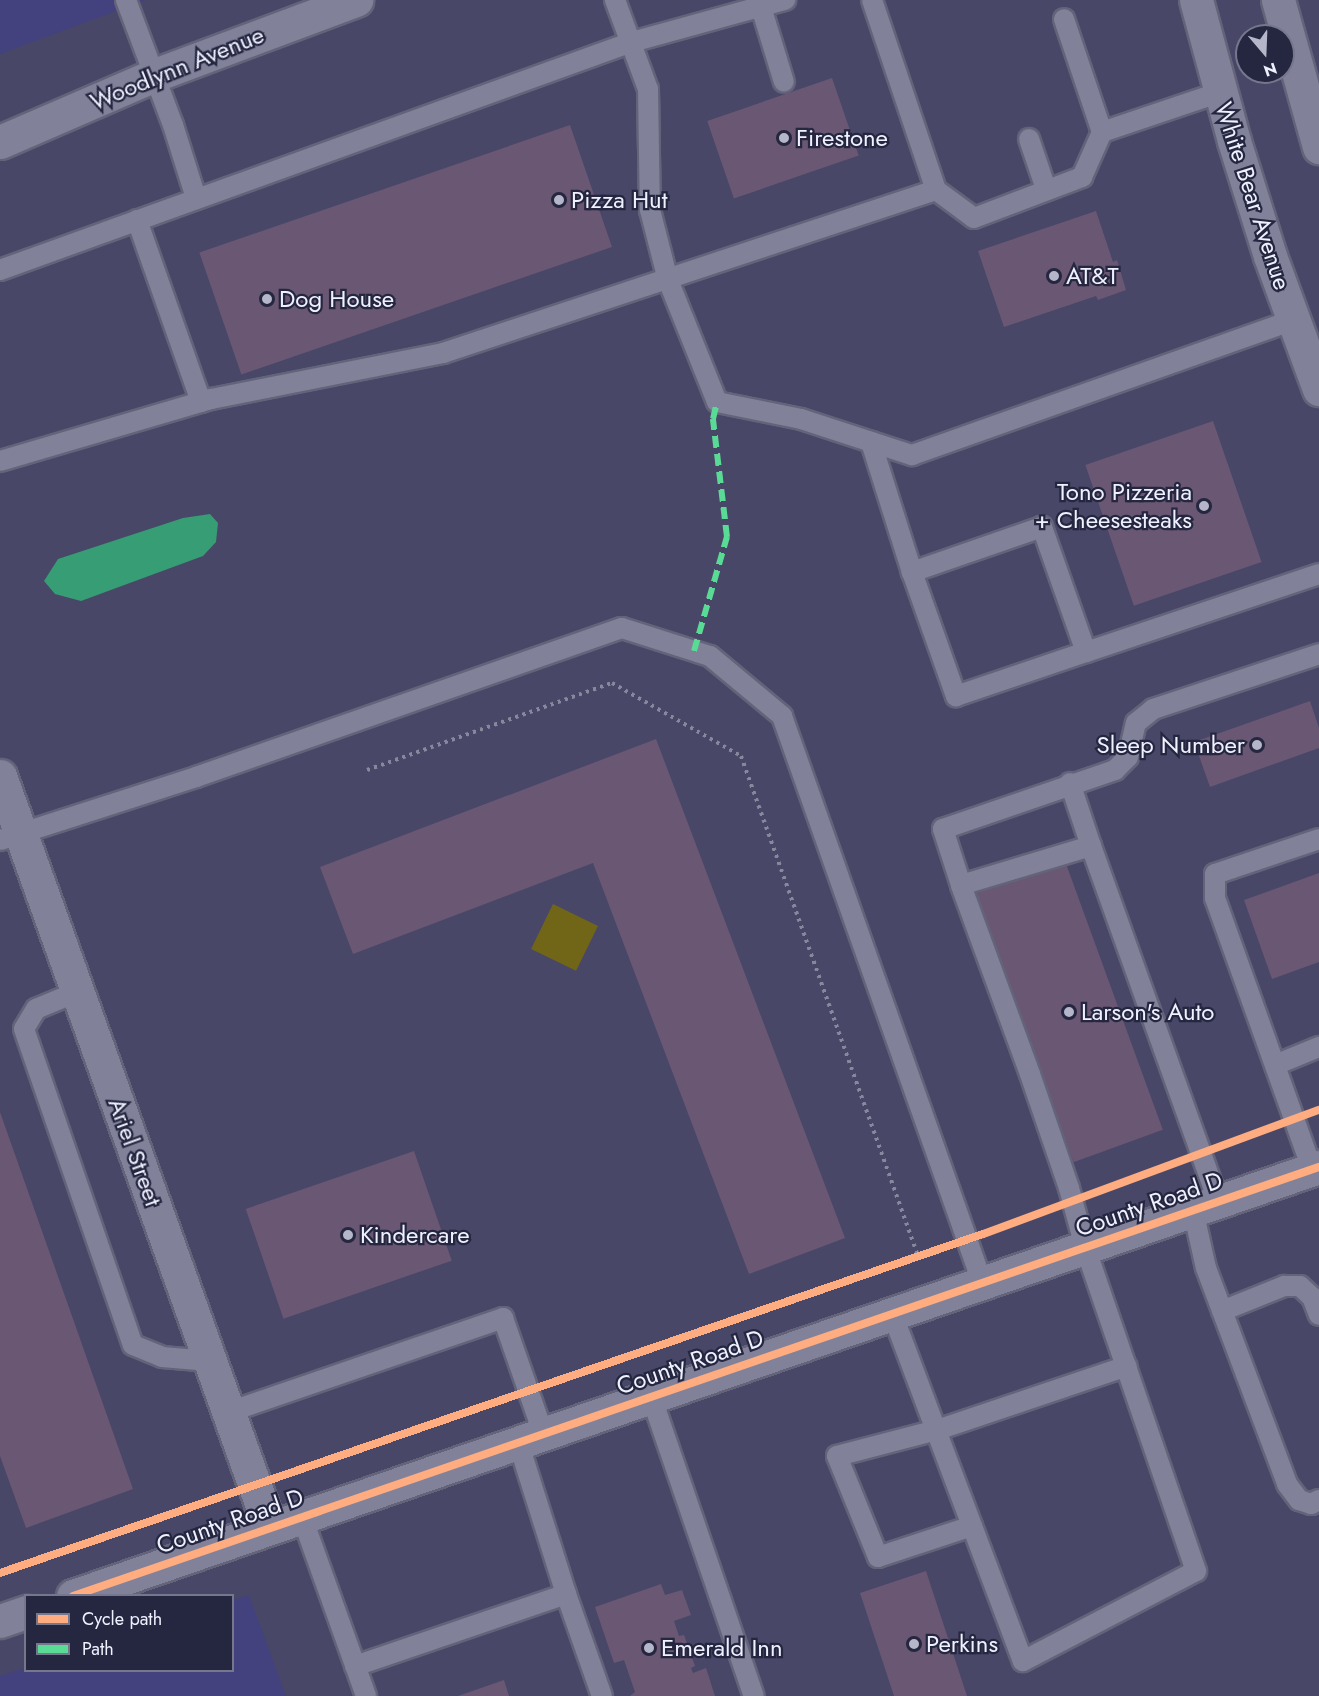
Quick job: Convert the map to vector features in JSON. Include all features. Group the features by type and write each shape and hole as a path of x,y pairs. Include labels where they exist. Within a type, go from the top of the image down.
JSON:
{"street":[{"name":"Woodlynn Avenue","path":"0,142 155,75 356,0"},
{"name":"White Bear Avenue","path":"1196,0 1270,256 1319,389"},
{"path":"1278,0 1302,94 1319,147"},
{"name":"Ariel Street","path":"0,776 10,836 77,992 270,1528"},
{"name":"County Road D","path":"80,1594 1316,1168"},
{"path":"0,1621 24,1613"}],"lane":[{"path":"126,0 155,75 196,198"},
{"path":"615,0 648,88 650,210 668,280 717,402 801,419 912,455 1294,320"},
{"path":"0,270 632,42 785,0"},
{"path":"872,0 936,190 974,218 1082,177 1102,132 1064,19"},
{"path":"761,7 784,81"},
{"path":"1102,132 1221,92"},
{"path":"1029,139 1046,189"},
{"path":"0,461 201,402 443,353 936,190"},
{"path":"137,220 201,402"},
{"path":"871,442 912,572 956,696 1319,574"},
{"path":"912,572 1042,527 1086,652"},
{"path":"10,836 196,777 622,628 710,656 782,716 982,1282"},
{"path":"892,1313 1023,1661 1196,1571 1085,1247 1069,1188 943,829 1070,783 1105,774 1122,765 1128,758 1136,723 1153,709 1319,654"},
{"path":"1070,783 1160,1038 1205,1206 1206,1268 1287,1484 1299,1500 1311,1504 1319,1500"},
{"path":"1316,1168 1275,1065 1215,898 1215,874 1319,839"},
{"path":"962,885 1091,846"},
{"path":"77,992 36,1009 24,1029 133,1345 162,1357 210,1360"},
{"path":"1275,1065 1319,1047"},
{"path":"1222,1311 1284,1286 1300,1286 1312,1297 1319,1315"},
{"path":"229,1412 503,1318 566,1594 602,1696"},
{"path":"972,1526 878,1557 837,1456 937,1430 1127,1366"},
{"path":"651,1396 754,1696"},
{"path":"303,1517 366,1696"},
{"path":"355,1666 566,1594"}],"path":[{"path":"368,770 612,683 741,756 918,1256"},
{"path":"907,1260 967,1240"}],"shaded area":[{"path":"0,0 146,0 0,54"},
{"path":"210,514 218,523 216,542 203,556 81,601 55,594 44,581 58,559 183,518"},
{"path":"553,904 598,926 576,971 531,949"},
{"path":"249,1595 286,1696 0,1696 0,1676 24,1668 24,1672 234,1672 234,1600"}],"building":[{"name":"Firestone","path":"832,78 859,156 734,199 707,121"},
{"path":"570,125 612,247 241,375 199,253"},
{"name":"AT&T","path":"1096,211 1113,262 1117,260 1126,290 1098,300 1096,296 1004,327 978,251"},
{"path":"1213,421 1262,562 1134,606 1085,465"},
{"name":"Sleep Number","path":"1310,701 1319,728 1319,748 1210,787 1194,742"},
{"path":"656,739 845,1238 749,1274 593,863 353,954 320,867"},
{"name":"Larson's Auto","path":"1065,861 1163,1130 1074,1162 976,893"},
{"path":"1319,873 1319,962 1272,979 1244,900"},
{"path":"0,1112 133,1489 26,1528 0,1456"},
{"name":"Kindercare","path":"414,1151 452,1261 283,1319 246,1209"},
{"name":"Perkins","path":"926,1571 967,1696 894,1696 860,1593"},
{"name":"Emerald Inn","path":"661,1584 665,1595 682,1590 691,1615 674,1621 679,1636 684,1635 695,1666 691,1668 693,1673 706,1668 715,1696 630,1696 635,1692 624,1660 614,1663 595,1607"},
{"path":"504,1680 509,1696 458,1696"}],"marked path":[{"path":"694,651 727,537 713,419 717,402"}],"cycle path":[{"path":"0,1573 983,1234 1319,1110"},
{"path":"79,1594 1319,1167"}],"place":[{"name":"Firestone","path":"784,138"},
{"name":"Pizza Hut","path":"559,200"},
{"name":"AT&T","path":"1054,276"},
{"name":"Dog House","path":"267,299"},
{"name":"Tono Pizzeria + Cheesesteaks","path":"1204,506"},
{"name":"Sleep Number","path":"1257,745"},
{"name":"Larson's Auto","path":"1069,1012"},
{"name":"Kindercare","path":"348,1235"},
{"name":"Perkins","path":"914,1644"},
{"name":"Emerald Inn","path":"649,1648"}]}
